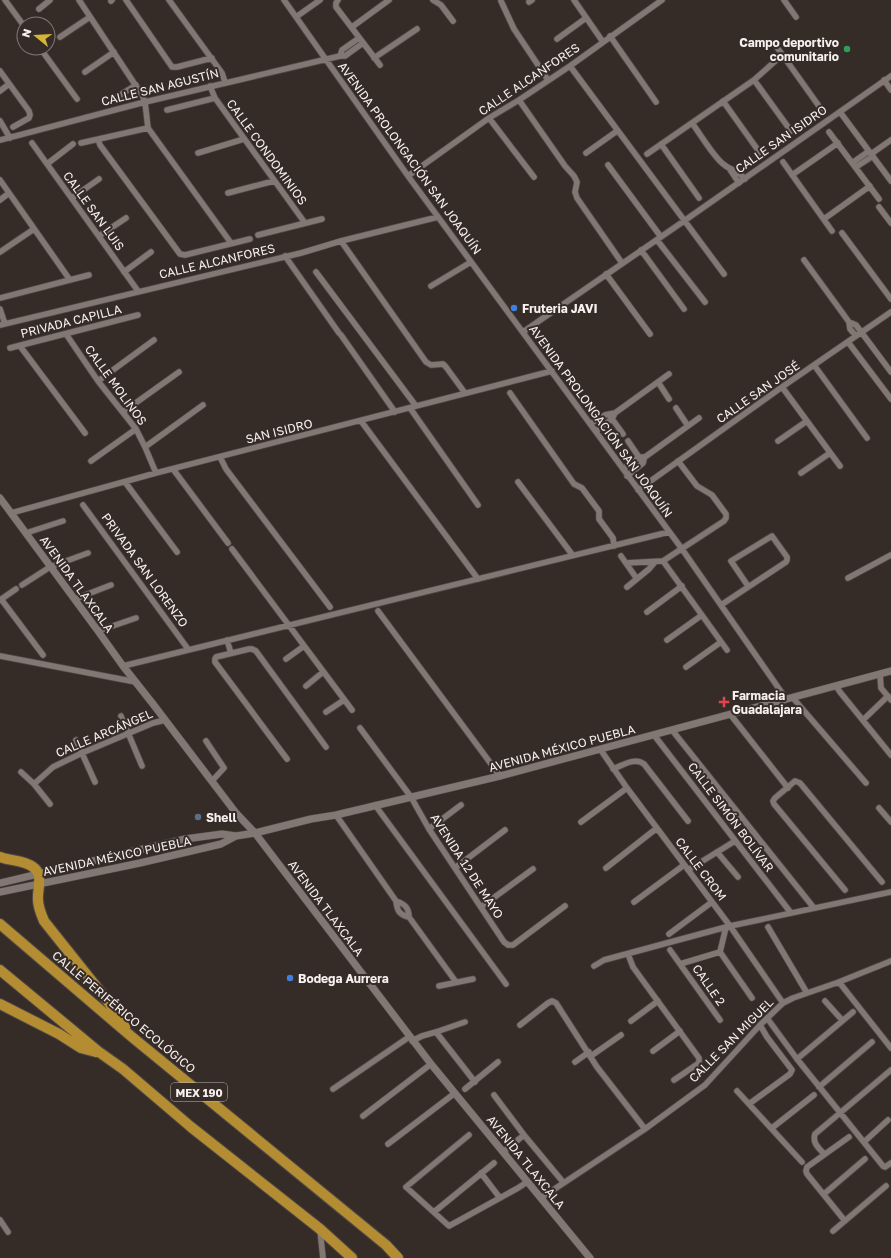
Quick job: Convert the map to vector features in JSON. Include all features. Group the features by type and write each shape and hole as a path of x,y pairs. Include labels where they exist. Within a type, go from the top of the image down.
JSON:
{"highway":[{"path":"0,857 27,864 35,868 39,879 38,899 40,911 44,921 107,1000 132,1037"},
{"name":"CALLE PERIFÉRICO ECOLÓGICO","path":"0,924 132,1037 386,1245 398,1258"},
{"name":"MEX 190","path":"0,970 99,1052 123,1069 191,1127 320,1229 352,1258"},
{"path":"0,1004 58,1034 81,1048 99,1052"}],"main road":[{"name":"AVENIDA TLAXCALA","path":"0,498 123,666 236,813 255,833 411,1039 590,1258"},
{"name":"AVENIDA MÉXICO PUEBLA","path":"0,892 39,879 185,839 222,834 236,836 255,833 500,776 891,671"},
{"name":"AVENIDA MÉXICO PUEBLA","path":"0,883 39,879 221,844 236,836"}],"street":[{"path":"5,0 17,16"},
{"path":"39,9 50,0"},
{"path":"79,0 136,85 145,102 148,128 231,243"},
{"path":"126,0 172,67 212,58"},
{"path":"169,0 212,58 222,73 225,82"},
{"name":"AVENIDA PROLONGACIÓN SAN JOAQUÍN","path":"284,0 408,176 682,549 782,693 785,700"},
{"path":"296,17 320,0"},
{"path":"338,0 336,7 380,65"},
{"path":"352,27 389,0"},
{"path":"433,0 441,5 453,22"},
{"path":"574,0 603,42"},
{"name":"CALLE ALCANFORES","path":"408,176 489,118 520,100 570,66 662,0"},
{"path":"784,0 796,17"},
{"path":"501,1 514,29 548,80"},
{"path":"60,37 90,17"},
{"path":"557,39 586,18"},
{"path":"374,58 417,29"},
{"path":"610,36 656,102"},
{"path":"340,56 342,50 359,38"},
{"name":"CALLE SAN AGUSTÍN","path":"0,140 225,82 345,56 363,43"},
{"path":"774,43 821,109"},
{"path":"85,72 114,52"},
{"path":"647,154 754,80 782,55"},
{"path":"46,56 77,99"},
{"path":"570,66 724,274"},
{"path":"0,71 29,111 30,115 29,118 13,127"},
{"name":"CALLE SAN ISIDRO","path":"523,332 891,76"},
{"path":"754,80 791,131"},
{"path":"884,80 891,90"},
{"path":"0,90 9,84"},
{"path":"109,102 136,85"},
{"name":"CALLE CONDOMINIOS","path":"210,86 214,96 305,223"},
{"path":"167,110 214,96"},
{"path":"520,100 565,166 574,176 577,182 575,192 577,198 622,263"},
{"path":"723,101 760,153"},
{"path":"840,112 891,181"},
{"path":"489,118 534,177"},
{"path":"0,121 10,138"},
{"path":"692,123 722,163 729,168 740,172 745,179"},
{"path":"81,143 148,128"},
{"path":"586,153 617,131"},
{"path":"829,132 879,199"},
{"path":"198,153 244,138"},
{"path":"98,139 100,145 180,254 250,239"},
{"path":"854,165 891,140"},
{"name":"CALLE SAN LUIS","path":"32,143 138,291"},
{"path":"792,175 838,143"},
{"path":"47,164 73,144"},
{"path":"661,144 699,198"},
{"path":"783,162 832,230"},
{"path":"608,166 705,302"},
{"path":"729,168 738,183"},
{"path":"72,198 99,179"},
{"path":"0,180 70,280"},
{"path":"228,193 274,181"},
{"path":"824,219 870,186"},
{"path":"0,200 10,193"},
{"path":"879,207 891,223"},
{"name":"CALLE ALCANFORES","path":"2,325 438,217"},
{"path":"99,236 126,218"},
{"path":"258,235 322,219"},
{"path":"0,252 34,229"},
{"path":"842,233 891,298"},
{"path":"341,241 426,362 431,365 443,364 466,393"},
{"path":"641,250 684,309"},
{"path":"124,272 152,252"},
{"path":"285,256 395,412"},
{"path":"804,260 849,322 850,329 856,336"},
{"path":"431,286 471,262"},
{"path":"316,272 413,407 478,505"},
{"path":"606,274 650,334"},
{"path":"0,298 89,276"},
{"path":"0,309 2,325"},
{"name":"CALLE SAN JOSÉ","path":"638,490 782,387 891,312"},
{"name":"PRIVADA CAPILLA","path":"10,348 138,316"},
{"path":"849,322 856,325 891,372"},
{"name":"CALLE MOLINOS","path":"66,334 98,381 136,429 156,473"},
{"path":"98,381 154,340"},
{"path":"848,342 891,399"},
{"path":"20,346 85,433"},
{"path":"814,365 867,438"},
{"name":"SAN ISIDRO","path":"11,513 156,473 552,371"},
{"path":"123,412 179,372"},
{"path":"596,432 612,419 615,413 669,374"},
{"path":"658,382 670,399"},
{"path":"782,387 840,466"},
{"path":"510,392 574,484 582,488 599,511 599,519 614,538 614,546"},
{"path":"145,446 203,405"},
{"path":"676,408 688,426"},
{"path":"590,424 608,414 615,413"},
{"path":"608,414 623,434"},
{"path":"623,469 642,459 699,418"},
{"path":"361,421 478,579"},
{"path":"778,441 807,421"},
{"path":"91,461 136,429"},
{"path":"628,441 642,459"},
{"path":"801,473 830,453"},
{"path":"220,457 226,469 330,606"},
{"path":"627,476 642,459"},
{"path":"626,563 663,561 724,521 726,518 726,514 712,495 697,486 678,461"},
{"path":"173,469 228,543"},
{"path":"125,482 177,552"},
{"path":"518,482 571,553 571,556"},
{"name":"PRIVADA SAN LORENZO","path":"83,505 188,649"},
{"path":"26,533 63,522"},
{"path":"123,666 669,532"},
{"path":"721,605 787,560 787,557 772,536 731,561 748,586"},
{"path":"232,549 352,710"},
{"path":"22,585 50,567 88,553"},
{"path":"848,578 891,555"},
{"path":"621,556 637,579"},
{"path":"663,561 727,650"},
{"path":"627,587 649,569 655,562"},
{"path":"74,599 111,585"},
{"path":"647,612 682,586"},
{"path":"16,589 1,599 43,654"},
{"path":"378,611 500,776"},
{"path":"667,640 702,614"},
{"path":"98,630 136,618"},
{"path":"227,640 231,653"},
{"path":"686,667 722,642"},
{"path":"286,660 304,646"},
{"path":"287,759 215,662 216,657 252,648 256,651 326,747"},
{"path":"0,656 136,682"},
{"path":"306,686 323,672"},
{"path":"863,720 889,698 882,688 880,674"},
{"path":"836,686 863,720 890,750"},
{"path":"793,698 866,783"},
{"path":"326,712 344,700"},
{"path":"730,714 788,788"},
{"path":"121,716 142,766"},
{"name":"CALLE ARCÁNGEL","path":"34,784 53,767 82,753 154,723 165,720"},
{"name":"AVENIDA 12 DE MAYO","path":"360,728 411,797 429,829 504,942 508,945 513,945 565,906"},
{"path":"672,730 814,908"},
{"name":"CALLE SIMÓN BOLÍVAR","path":"654,735 791,913"},
{"path":"76,740 96,782"},
{"path":"206,742 224,768 212,781"},
{"name":"CALLE CROM","path":"600,749 613,769 712,902 728,927 783,1003"},
{"path":"613,769 634,761 640,761 644,764 688,821"},
{"path":"21,772 34,784 50,804"},
{"path":"845,890 774,804 773,801 775,798 795,781 800,783 882,882"},
{"path":"581,822 627,788"},
{"path":"375,805 506,984"},
{"path":"429,829 462,805"},
{"path":"879,808 891,822"},
{"path":"336,815 396,901 397,909 400,914 409,917"},
{"path":"606,868 657,828"},
{"path":"455,868 505,830"},
{"path":"634,902 686,868 735,841"},
{"path":"717,852 738,878"},
{"path":"481,907 533,869"},
{"path":"594,966 604,960 728,927 891,892"},
{"path":"396,901 406,906 409,912 409,917 456,982"},
{"path":"669,934 712,902"},
{"path":"728,927 720,952 752,998"},
{"path":"768,927 807,993"},
{"name":"CALLE 2","path":"670,950 720,1020"},
{"name":"CALLE 2","path":"680,964 720,952"},
{"path":"628,954 633,967 699,1058 699,1063 674,1080"},
{"name":"CALLE SAN MIGUEL","path":"541,1198 645,1129 704,1085 760,1025 783,1003 891,961"},
{"path":"439,986 473,979"},
{"path":"839,982 891,1048"},
{"path":"520,1025 548,1003 552,1001 556,1002 597,1067 645,1129"},
{"path":"631,1021 658,1001"},
{"path":"825,1001 842,1020"},
{"path":"797,1059 853,1012"},
{"path":"767,1018 797,1059 883,1166 885,1168 891,1164"},
{"path":"333,1088 411,1039 465,1022"},
{"path":"749,1104 790,1074 792,1070 767,1037 760,1025"},
{"path":"653,1052 680,1031"},
{"path":"436,1032 475,1082"},
{"path":"575,1062 621,1035"},
{"path":"819,1087 872,1042"},
{"path":"465,1090 498,1062"},
{"path":"364,1116 431,1064"},
{"path":"824,1154 814,1142 815,1134 891,1070"},
{"path":"737,1091 802,1162"},
{"path":"388,1144 455,1093"},
{"path":"494,1094 524,1135 563,1182"},
{"path":"772,1128 814,1094"},
{"path":"864,1142 888,1120"},
{"path":"469,1135 406,1187 449,1226 528,1182"},
{"path":"503,1152 524,1135"},
{"path":"845,1221 807,1174 806,1170 807,1167 849,1137"},
{"path":"824,1194 865,1159"},
{"path":"434,1212 494,1163"},
{"path":"481,1173 500,1198"},
{"path":"832,1231 886,1186"},
{"path":"0,1220 8,1232"},
{"path":"320,1229 323,1258"}],"place":[{"name":"Campo deportivo comunitario","path":"847,49"},
{"name":"Fruteria JAVI","path":"514,308"},
{"name":"Farmacia Guadalajara","path":"724,702"},
{"name":"Shell","path":"198,817"},
{"name":"Bodega Aurrera","path":"290,978"}]}
